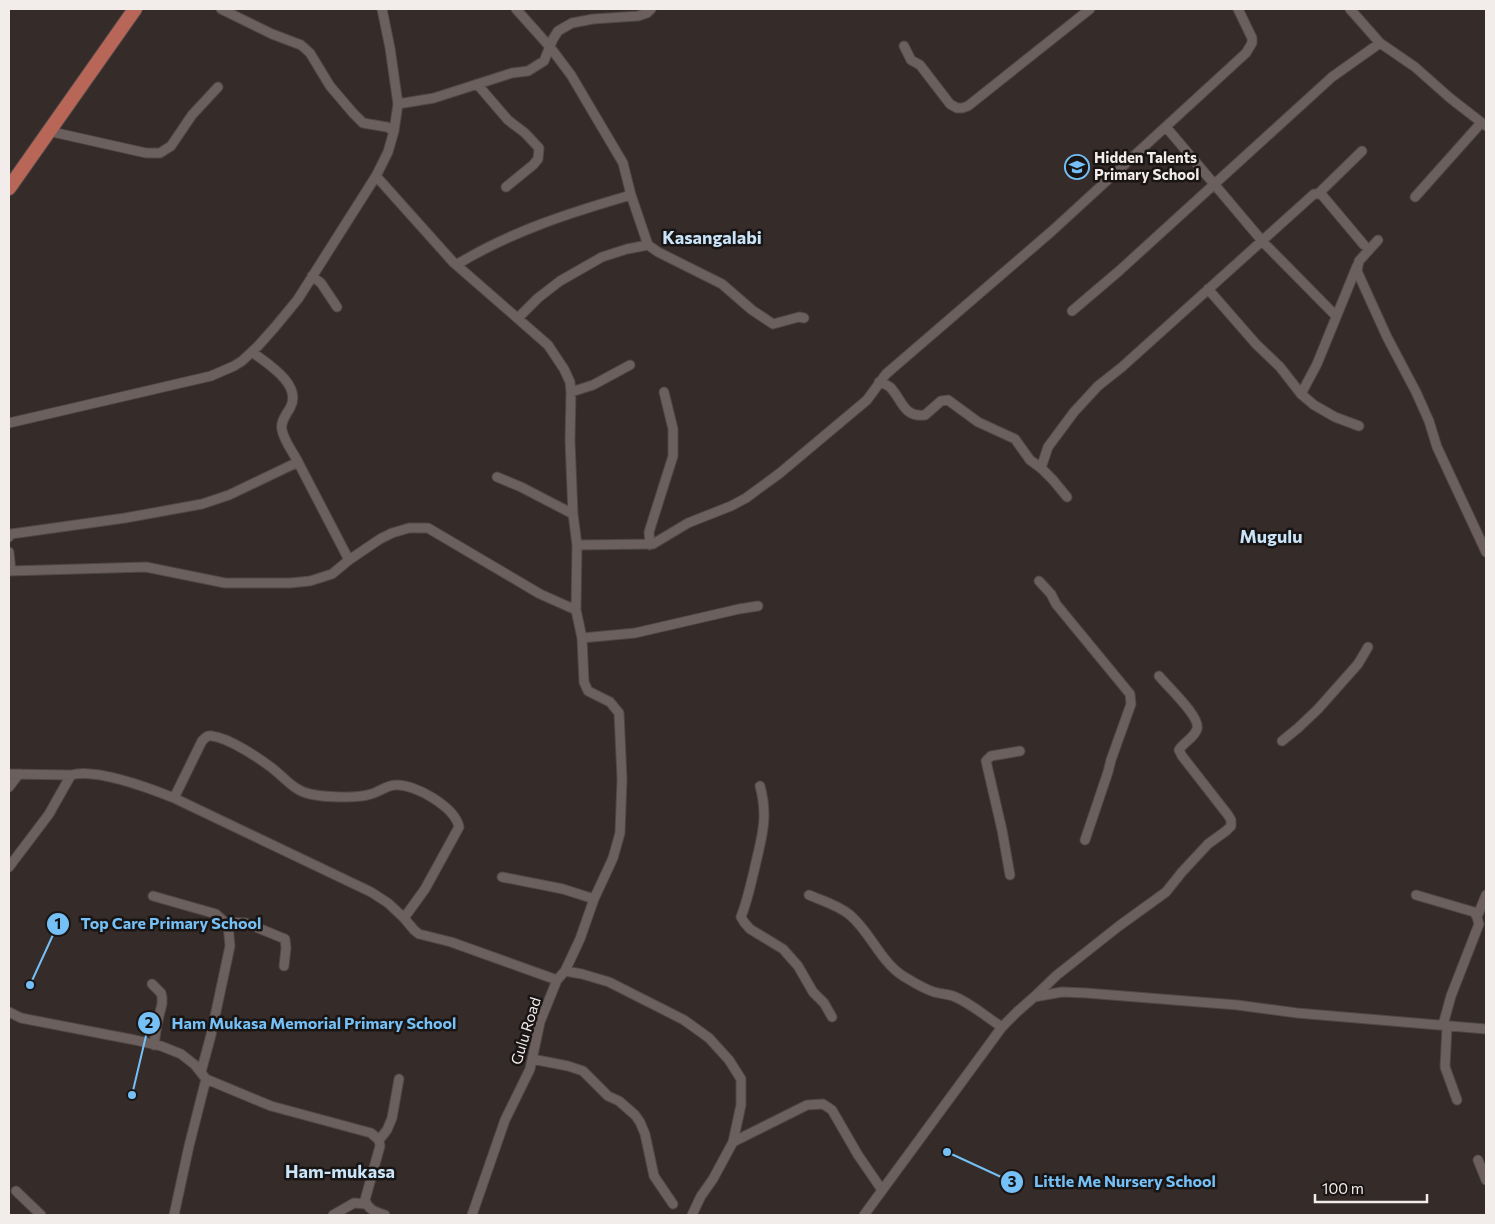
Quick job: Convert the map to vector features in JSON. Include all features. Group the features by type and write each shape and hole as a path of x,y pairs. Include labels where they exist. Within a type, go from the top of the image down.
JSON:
{"main road":[{"path":"9,188 135,9"}],"street":[{"path":"221,9 272,34 301,45 310,53 330,86 353,113 363,122 387,127 394,131"},
{"path":"9,423 211,376 234,366 252,352 275,327 298,299 376,176 388,152 394,131 398,104 382,9"},
{"path":"516,9 571,75 623,163 631,195 648,245 658,252 722,284 752,310 773,324 799,317 804,318"},
{"path":"398,104 434,98 512,73 528,71 544,60 558,31 572,23 593,19 638,16 652,9"},
{"path":"904,46 911,60 920,65 950,104 957,108 962,108 968,106 1090,9"},
{"path":"577,545 650,545 688,523 746,498 780,473 867,400 886,374 1052,231 1250,48 1252,38 1238,9"},
{"path":"1350,9 1380,43 1415,68 1484,125 1415,197"},
{"path":"1072,311 1119,271 1332,77 1380,43"},
{"path":"477,84 508,120 525,133 539,148 538,159 533,165 506,187"},
{"path":"48,131 146,153 160,153 171,146 192,115 218,87"},
{"path":"1166,127 1263,242 1336,316"},
{"path":"1041,468 1048,447 1074,412 1098,386 1263,242 1314,194 1318,194 1362,151"},
{"path":"376,176 456,265 548,345 564,368 570,382 571,392 570,441 573,514 577,545 576,610 582,638 635,633 696,618 758,606"},
{"path":"1318,194 1322,195 1364,245"},
{"path":"456,265 480,250 517,232 571,212 631,195"},
{"path":"1301,394 1317,364 1359,261 1378,240"},
{"path":"518,318 538,298 560,281 602,257 648,245"},
{"path":"1359,261 1357,271 1387,337 1416,392 1429,421 1437,447 1486,552"},
{"path":"312,276 321,283 337,307"},
{"path":"1208,289 1256,344 1280,367 1301,394 1314,405 1335,417 1359,426"},
{"path":"252,352 289,384 293,394 291,406 283,420 282,430 349,560"},
{"path":"571,392 593,385 630,365"},
{"path":"879,382 889,387 900,403 908,411 916,415 926,415 941,401 948,400 978,422 1015,439 1030,460 1041,468 1067,497"},
{"path":"650,545 649,532 673,456 673,429 664,392"},
{"path":"9,537 11,534 125,518 202,504 229,495 298,462"},
{"path":"497,477 505,482 521,487 573,514"},
{"path":"9,552 10,571 146,567 225,583 290,583 310,581 332,574 349,560 392,533 409,528 428,528 540,594 576,610"},
{"path":"1039,581 1130,694 1131,704 1085,840"},
{"name":"Gulu Road","path":"472,1215 505,1120 530,1069 540,1022 557,980 565,970 580,939 594,899 612,858 620,832 622,779 619,714 610,702 588,691 584,682 582,638"},
{"path":"1282,741 1328,698 1358,664 1368,647"},
{"path":"864,1215 1002,1027 1057,976 1119,926 1166,892 1208,844 1231,826 1232,820 1179,750 1196,730 1197,722 1188,708 1159,676"},
{"path":"174,798 202,740 206,736 212,736 227,741 252,754 273,768 302,792 327,796 370,795 394,784 407,786 438,800 458,820 459,827 425,889 404,918"},
{"path":"1010,875 986,761 991,756 1020,752"},
{"path":"9,774 70,775 79,772 111,778 174,798 372,892 388,903 419,934 451,942 557,980"},
{"path":"9,787 19,774"},
{"path":"9,867 49,814 70,775"},
{"path":"760,786 764,808 763,833 751,886 741,917 750,928 783,949 798,966 813,992 824,1003 832,1017"},
{"path":"502,877 563,890 594,899"},
{"path":"809,895 838,907 851,916 884,959 902,975 920,986 968,1003 1002,1027"},
{"path":"1416,895 1474,912 1479,924 1451,996 1445,1025 1446,1067 1457,1100"},
{"path":"1477,917 1486,895"},
{"path":"153,896 216,914 228,925 230,946 174,1215"},
{"path":"224,922 246,922 284,939 286,948 284,966"},
{"path":"565,970 609,982 684,1020 709,1038 729,1060 741,1079 741,1105 733,1142 692,1215"},
{"path":"152,984 161,993 162,997 154,1045"},
{"path":"1034,998 1070,992 1486,1028"},
{"path":"9,1012 21,1018 154,1045 180,1054 195,1065 204,1075 271,1106 371,1134 379,1140 380,1146 365,1200 370,1209 385,1215"},
{"path":"532,1059 583,1071 608,1096 619,1101 635,1115 645,1134 654,1176 673,1204"},
{"path":"379,1140 387,1130 392,1118 399,1079"},
{"path":"733,1142 807,1105 823,1104 832,1110 858,1155 882,1190"},
{"path":"1478,1160 1486,1180"},
{"path":"16,1191 41,1215"},
{"path":"333,1215 354,1203 366,1204"}],"place":[{"name":"Hidden Talents Primary School","path":"1077,167"},
{"name":"Top Care Primary School","path":"30,985"},
{"name":"Ham Mukasa Memorial Primary School","path":"132,1095"},
{"name":"Little Me Nursery School","path":"947,1152"}],"district":[{"name":"Kasangalabi","path":"712,238"},
{"name":"Mugulu","path":"1271,537"},
{"name":"Ham-mukasa","path":"340,1172"}]}
